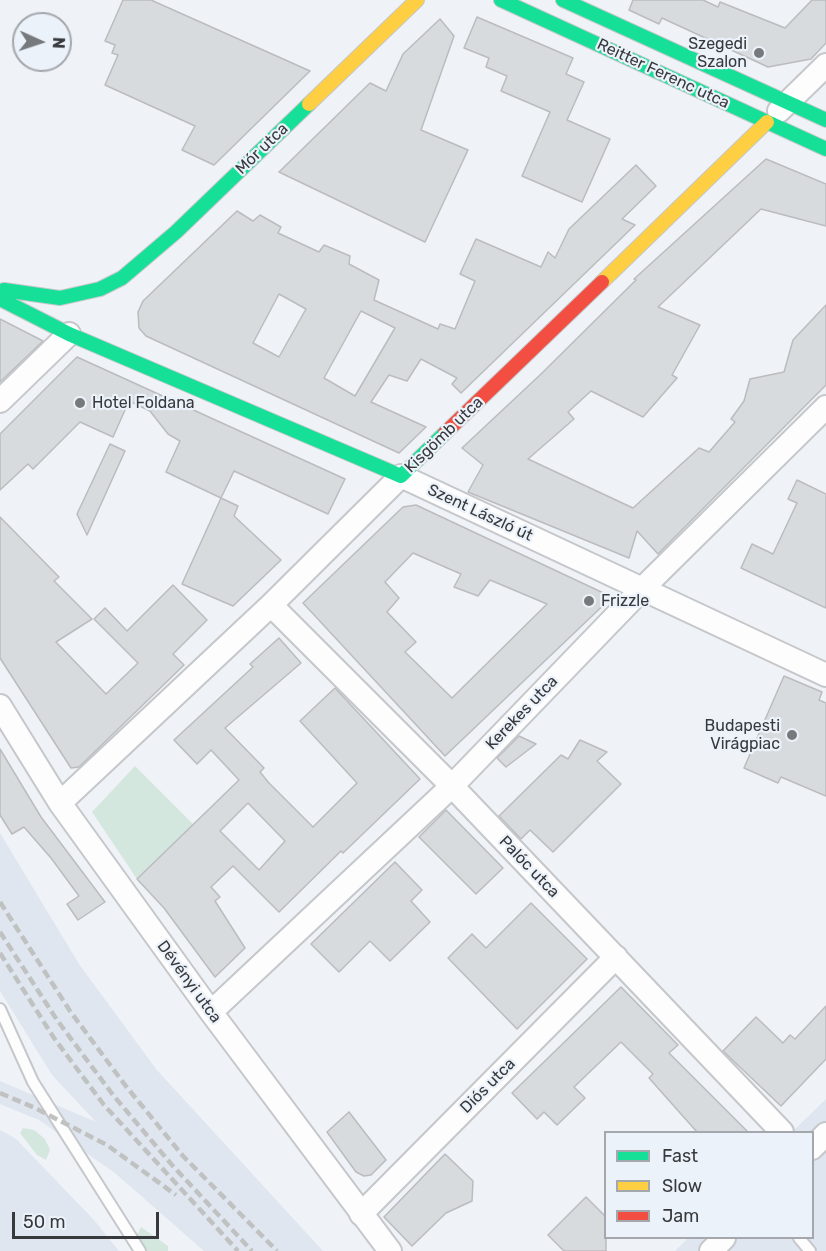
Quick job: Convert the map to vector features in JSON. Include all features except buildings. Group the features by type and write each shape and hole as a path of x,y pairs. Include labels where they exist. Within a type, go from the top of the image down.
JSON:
{"street":[{"name":"Mór utca","path":"0,290 60,298 98,295 122,278 176,232 417,0"},
{"name":"Reitter Ferenc utca","path":"501,0 826,149"},
{"name":"Reitter Ferenc utca","path":"563,0 826,120"},
{"name":"Kisgömb utca","path":"60,803 271,605 401,476 826,65"},
{"name":"Szent László út","path":"0,299 69,334 401,476 826,675"},
{"path":"92,330 102,347"},
{"path":"0,400 69,334"},
{"name":"Kerekes utca","path":"211,1012 452,786 643,588 826,407"},
{"name":"Palóc utca","path":"271,605 452,786 781,1131"},
{"name":"Dévényi utca","path":"0,706 60,803 211,1012 390,1251"},
{"name":"Diós utca","path":"361,1214 616,957"},
{"path":"814,1147 826,1134"},
{"path":"711,1251 723,1239"}],"lane":[{"path":"0,1009 33,1083 140,1251"},
{"path":"800,1239 810,1251"}],"shaded area":[{"path":"0,833 79,964 156,1069 323,1251 204,1251 115,1173 39,1120 0,1104 0,1081 96,1122 52,1075 0,991"},
{"path":"826,1099 826,1251 675,1251 687,1239 814,1239 814,1131 793,1131"},
{"path":"0,1130 16,1139 94,1220 119,1251 0,1251"}],"green space":[{"path":"135,766 194,825 137,879 92,812"},
{"path":"23,1128 34,1130 45,1139 50,1150 46,1160 37,1155 20,1133"},
{"path":"141,1227 168,1246 168,1251 147,1251 137,1235"}],"railway":[{"path":"0,902 70,1011 125,1085 183,1156 277,1251"},
{"path":"0,932 57,1020 113,1095 172,1165 252,1251"},
{"path":"0,953 54,1038 104,1105 238,1251"},
{"path":"0,1093 35,1108 107,1145 176,1195"}],"traffic: fast":[{"path":"501,0 826,149"},
{"path":"563,0 826,120"},
{"path":"4,290 60,298 100,289 122,278 176,232 309,104"},
{"path":"0,299 69,334 401,476 445,433"}],"traffic: slow":[{"path":"309,104 417,0"},
{"path":"602,282 767,122"}],"traffic: jam":[{"path":"445,433 602,282"}],"place":[{"name":"Szegedi Szalon","path":"759,53"},
{"name":"Hotel Foldana","path":"80,403"},
{"name":"Frizzle","path":"589,601"},
{"name":"Budapesti Virágpiac","path":"792,735"}]}
